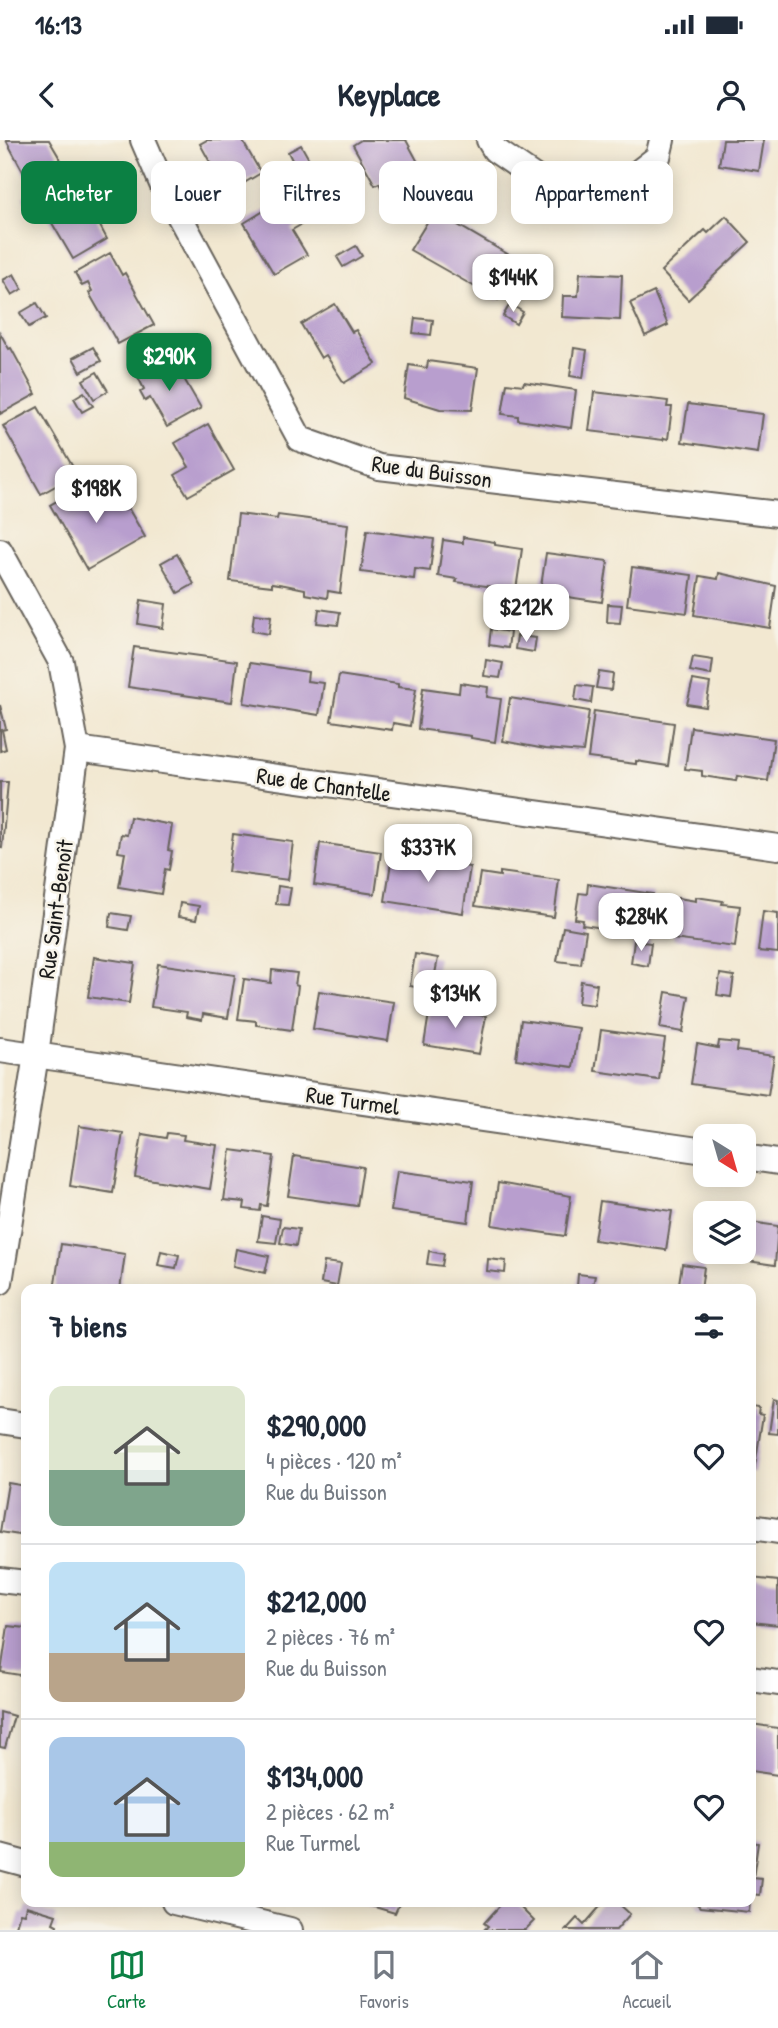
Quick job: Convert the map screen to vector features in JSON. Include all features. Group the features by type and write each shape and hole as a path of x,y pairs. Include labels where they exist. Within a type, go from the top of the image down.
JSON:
{"street":[{"name":"Rue du Buisson","path":"143,140 162,184 300,439 379,467 778,514"},
{"path":"489,140 495,150 546,185 623,184 658,157 662,140"},
{"name":"Rue Saint-Benoît","path":"0,551 61,662 77,750 36,1055 0,1282"},
{"name":"Rue de Chantelle","path":"77,750 778,847"},
{"name":"Rue Turmel","path":"0,1050 693,1149"},
{"path":"756,1159 778,1162"},
{"path":"0,1421 21,1424"},
{"path":"756,1528 778,1531"},
{"path":"0,1580 21,1582"},
{"path":"756,1680 778,1683"},
{"path":"0,1857 21,1863"},
{"path":"195,1907 290,1930"}],"building":[{"path":"6,140 49,140 61,161 21,161 21,168"},
{"path":"207,140 242,140 260,174 246,182 246,161 209,161 200,144"},
{"path":"361,140 406,140 417,161 379,161 379,183 375,185 365,167 365,161 362,161 353,145"},
{"path":"723,140 764,140 759,171 719,165"},
{"path":"301,145 310,161 292,161 288,152"},
{"path":"260,213 260,224 302,224 292,230 307,255 274,274 245,224"},
{"path":"726,216 750,242 688,300 661,271 705,230 708,233"},
{"path":"53,224 99,224 107,239 73,259"},
{"path":"426,224 456,224 521,262 498,300 410,250"},
{"path":"356,246 362,256 343,267 337,257"},
{"path":"110,253 122,275 125,273 154,325 118,344 89,293 92,291 88,283 82,286 75,273"},
{"path":"580,273 622,275 620,320 562,317 563,296 578,296"},
{"path":"14,274 22,289 12,295 3,280"},
{"path":"654,292 668,325 645,336 630,303"},
{"path":"37,303 46,318 29,327 20,313"},
{"path":"335,304 352,332 356,330 376,364 344,383 326,355 321,358 301,324"},
{"path":"510,304 523,312 516,324 503,316"},
{"path":"415,318 433,320 431,335 413,333"},
{"path":"0,333 36,394 0,414"},
{"path":"93,347 101,361 81,372 73,358"},
{"path":"574,348 587,350 583,378 570,376"},
{"path":"172,358 201,408 167,427 150,398 145,401 140,392 144,389 138,377"},
{"path":"428,361 478,368 472,410 440,409 404,398 409,365 427,368"},
{"path":"97,372 108,391 94,399 83,380"},
{"path":"524,382 576,390 571,428 518,420 518,416 502,414 507,383 523,385"},
{"path":"84,392 93,406 82,412 74,398"},
{"path":"594,392 668,401 667,407 672,407 668,439 589,431"},
{"path":"688,404 763,414 758,453 682,442"},
{"path":"38,407 77,474 41,494 3,426"},
{"path":"208,424 234,470 188,496 175,475 189,467 175,443"},
{"path":"94,480 108,506 119,500 125,510 128,508 145,537 87,570 50,505"},
{"path":"238,514 277,519 278,515 348,524 340,593 328,591 327,598 305,594 305,589 285,585 230,581"},
{"path":"367,530 434,539 430,571 415,569 414,579 361,572"},
{"path":"463,537 522,549 516,590 456,582 457,579 438,576 443,540 463,543"},
{"path":"546,553 608,561 602,602 540,593"},
{"path":"177,554 194,584 178,593 161,563"},
{"path":"632,567 692,575 687,613 627,605"},
{"path":"719,573 776,586 770,628 694,615 700,576 718,579"},
{"path":"141,600 166,604 163,628 138,624"},
{"path":"608,604 622,605 620,623 607,622"},
{"path":"319,609 340,612 338,625 317,623"},
{"path":"254,614 271,616 269,634 252,631"},
{"path":"491,629 510,632 508,648 489,645"},
{"path":"517,636 536,638 534,652 515,649"},
{"path":"134,647 237,661 232,702 128,687"},
{"path":"693,657 713,660 711,675 690,671"},
{"path":"486,660 503,663 500,678 484,676"},
{"path":"250,663 308,672 307,681 324,683 319,715 244,703"},
{"path":"599,672 613,674 611,690 596,688"},
{"path":"339,675 416,689 410,726 393,723 392,730 331,721"},
{"path":"693,680 710,683 706,707 687,704"},
{"path":"460,683 488,687 487,697 501,699 495,742 418,729 423,688 459,693"},
{"path":"577,685 593,687 591,703 575,700"},
{"path":"510,698 589,711 583,752 545,749 503,741"},
{"path":"0,705 6,729 2,730 6,749 0,751"},
{"path":"594,711 674,723 668,766 588,758"},
{"path":"691,727 774,739 768,781 737,776 736,781 702,776 702,771 685,769"},
{"path":"0,782 8,782 2,848 0,847"},
{"path":"130,817 172,825 168,850 172,851 169,870 165,869 161,894 119,887 125,853 118,852 121,834 127,835"},
{"path":"233,834 293,842 288,880 228,872"},
{"path":"320,843 381,852 375,894 314,885"},
{"path":"392,856 470,867 463,913 385,901"},
{"path":"500,872 559,880 554,917 475,906 480,873 500,876"},
{"path":"588,884 653,894 647,934 582,925 583,920 575,919 579,893 587,894"},
{"path":"278,886 291,888 288,905 276,904"},
{"path":"696,897 740,906 735,947 672,939 678,898 696,901"},
{"path":"180,903 199,906 196,920 178,917"},
{"path":"763,911 778,913 778,953 758,951"},
{"path":"111,913 131,916 128,930 109,927"},
{"path":"563,927 586,931 581,964 557,961"},
{"path":"634,941 651,943 648,966 631,963"},
{"path":"415,954 438,958 432,990 410,986"},
{"path":"94,957 135,963 129,1003 88,997"},
{"path":"158,964 235,975 228,1018 203,1014 202,1020 186,1017 187,1012 151,1007"},
{"path":"272,970 297,973 295,985 298,986 292,1030 256,1025 256,1021 238,1019 244,979 271,983"},
{"path":"720,974 734,976 731,997 717,995"},
{"path":"581,981 597,984 594,1005 578,1003"},
{"path":"319,991 394,1002 388,1041 313,1029"},
{"path":"666,992 689,996 683,1032 660,1028"},
{"path":"430,1007 486,1016 479,1054 424,1045"},
{"path":"521,1020 579,1028 573,1067 516,1059"},
{"path":"601,1030 665,1039 659,1080 595,1071"},
{"path":"719,1041 738,1043 737,1051 774,1056 768,1095 691,1084 697,1044 718,1048"},
{"path":"79,1126 123,1133 113,1193 70,1186"},
{"path":"167,1133 184,1135 183,1140 217,1145 210,1189 135,1177 142,1134 166,1138"},
{"path":"231,1150 274,1156 267,1206 261,1205 260,1211 244,1209 245,1202 224,1200"},
{"path":"294,1156 363,1167 357,1206 288,1196"},
{"path":"397,1171 473,1181 468,1222 391,1211"},
{"path":"498,1183 571,1196 565,1236 492,1225"},
{"path":"600,1201 672,1211 666,1250 594,1240"},
{"path":"262,1216 280,1219 276,1243 258,1241"},
{"path":"756,1223 778,1226 775,1265 756,1262"},
{"path":"283,1227 299,1229 296,1246 280,1243"},
{"path":"61,1244 125,1254 121,1284 55,1284"},
{"path":"236,1249 269,1256 265,1273 233,1266"},
{"path":"161,1251 179,1255 176,1268 158,1265"},
{"path":"429,1251 444,1254 442,1266 427,1264"},
{"path":"488,1259 506,1261 505,1273 487,1271"},
{"path":"324,1262 341,1264 337,1284 321,1283"},
{"path":"682,1264 704,1267 702,1284 679,1284"},
{"path":"578,1274 595,1276 593,1284 577,1284"},
{"path":"774,1399 778,1400 778,1434 769,1433"},
{"path":"756,1408 759,1408 758,1414 763,1415 756,1459"},
{"path":"8,1483 21,1485 21,1535 0,1532"},
{"path":"756,1579 778,1581 778,1625 756,1623"},
{"path":"8,1626 21,1627 21,1675 1,1672"},
{"path":"0,1712 14,1716 5,1748 0,1747"},
{"path":"756,1725 778,1728 778,1775 756,1772"},
{"path":"756,1878 762,1879 760,1895 756,1895"},
{"path":"26,1907 29,1907 56,1915 53,1923 57,1925 56,1930 15,1930 20,1913 24,1914"},
{"path":"375,1907 398,1907 395,1913"},
{"path":"498,1907 520,1907 534,1921 525,1930 484,1930 488,1926 484,1923"},
{"path":"600,1907 622,1907 630,1914 616,1930 566,1930 577,1918 584,1925"},
{"path":"700,1907 750,1907 749,1912"}]}
